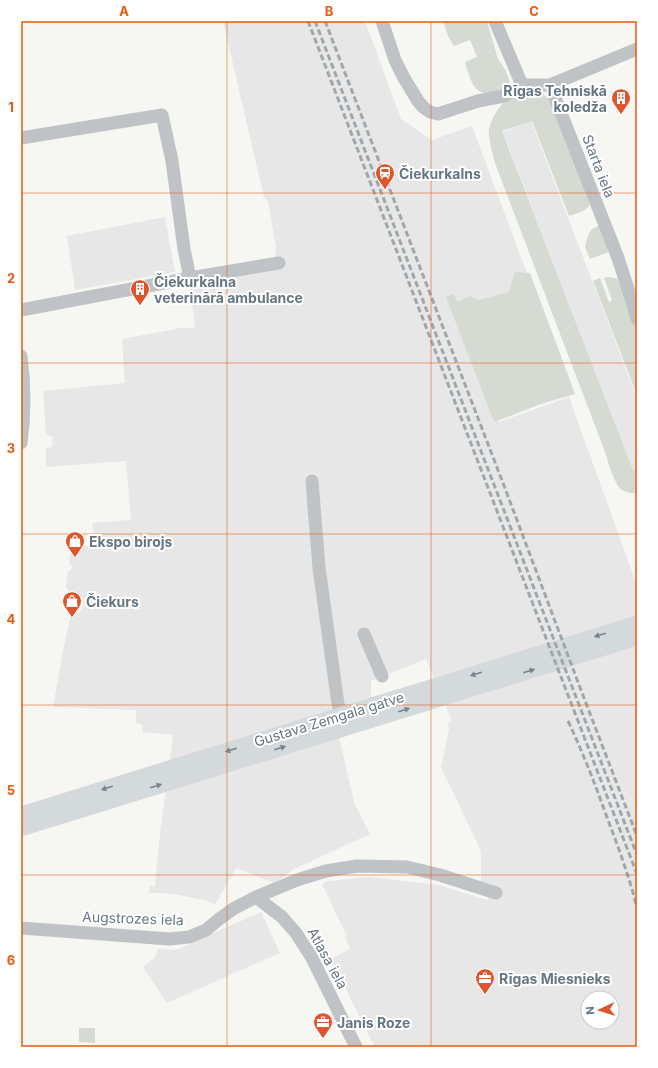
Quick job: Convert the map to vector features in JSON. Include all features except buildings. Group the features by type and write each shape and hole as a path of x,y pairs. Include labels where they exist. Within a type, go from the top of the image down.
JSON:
{"main road":[{"name":"Gustava Zemgala gatve","path":"21,828 78,804 637,624"},
{"name":"Gustava Zemgala gatve","path":"21,815 78,804 637,638"},
{"path":"21,810 78,804"},
{"path":"21,835 78,804"}],"street":[{"path":"382,21 395,60 404,78 423,108 438,114 478,101 504,96 522,85 550,85 637,49"},
{"path":"495,21 522,85"},
{"name":"Starta iela","path":"550,85 620,264 632,298 637,319"},
{"path":"21,138 162,116 172,161 184,249 190,278"},
{"path":"21,310 279,263"},
{"path":"21,356 25,408 21,441"},
{"path":"312,481 318,568 338,704 347,733"},
{"path":"364,634 382,676"},
{"name":"Augstrozes iela","path":"21,928 169,939 189,937 206,930 234,909 256,897 297,880 326,871 357,866 407,867 440,875 496,893"},
{"name":"Atlasa iela","path":"256,897 282,916 296,933 312,958 356,1047"}],"shaded area":[{"path":"223,21 365,21 401,119 432,140 472,126 534,292 460,320 499,422 569,397 637,586 637,1047 375,1047 331,959 350,949 345,938 347,936 322,884 328,881 369,877 439,885 487,900 492,889 481,884 481,851 441,767 449,730 448,724 452,721 426,659 371,681 371,724 339,736 354,803 370,834 294,869 275,883 236,868 215,905 204,900 179,895 149,893 150,886 155,886 173,735 142,732 143,725 136,723 136,710 53,707 71,614 80,612 79,608 82,612 84,599 73,597 66,587 68,572 72,568 69,563 71,552 81,545 94,547 95,539 92,523 131,520 126,461 46,467 46,448 52,447 53,437 46,434 43,391 125,383 122,339 181,328 195,328 190,284 274,269 276,247 268,201 264,197"},
{"path":"443,21 487,21 498,59 505,69 510,82 507,88 501,91 483,93 474,86 465,62 477,57 470,40 454,46 448,36"},
{"path":"529,92 541,93 551,101 590,204 589,207 584,211 569,216 532,121 502,131 633,470 637,469 637,493 622,490 613,476 604,448 495,163 489,134 493,118 499,107 507,100 517,95"},
{"path":"531,121 637,398 637,468 633,470 503,132"},
{"path":"165,217 175,272 75,290 67,236"},
{"path":"599,225 609,252 590,259 585,247 588,235 592,229"},
{"path":"515,272 530,273 575,394 544,403 494,422 446,297 453,294 458,302 470,296 479,300 509,292"},
{"path":"608,277 621,281 628,298 637,332 637,395 593,281 600,278 609,302 612,300 604,278"},
{"path":"261,912 280,953 167,1003 143,967 155,958 158,949 176,950"},
{"path":"79,1028 95,1028 95,1043 79,1042"}],"railway":[{"path":"308,21 637,874"},
{"path":"315,21 637,855"},
{"path":"325,21 637,836"},
{"path":"568,721 588,766 614,836 627,872 637,908"}],"place":[{"name":"Rīgas Tehniskā koledža","path":"621,115"},
{"name":"Čiekurkalns","path":"385,190"},
{"name":"Čiekurkalna veterinārā ambulance","path":"140,306"},
{"name":"Ekspo birojs","path":"75,558"},
{"name":"Čiekurs","path":"72,618"},
{"name":"Rīgas Miesnieks","path":"485,995"},
{"name":"Janis Roze","path":"323,1039"}]}
